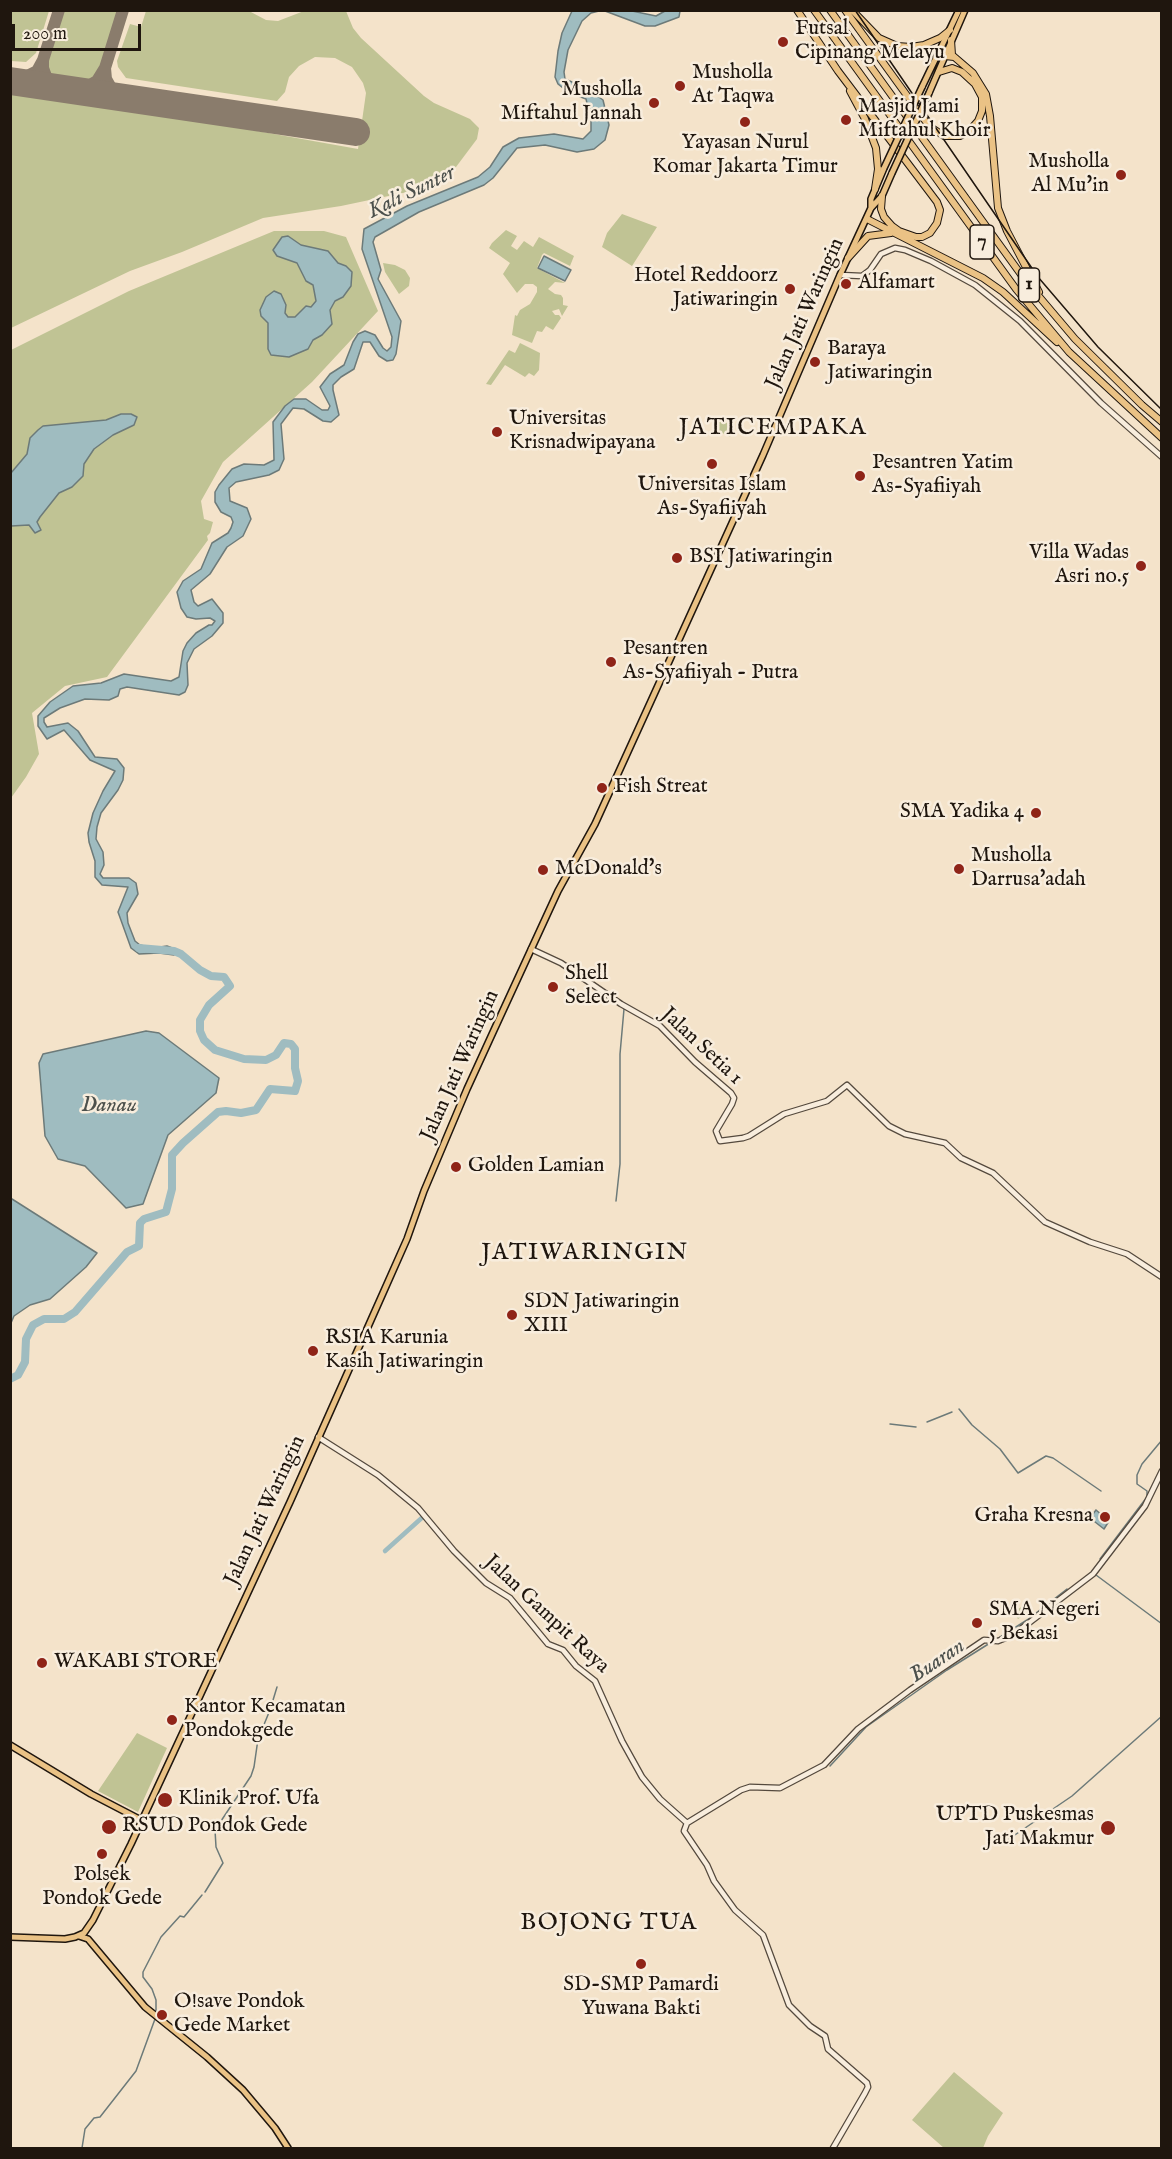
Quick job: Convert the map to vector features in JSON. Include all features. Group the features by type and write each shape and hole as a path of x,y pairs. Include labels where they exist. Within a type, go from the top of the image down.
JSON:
{"highway":[{"path":"797,10 838,70 937,202 940,210 937,223 930,233 922,237 899,231 884,217 881,209 882,196"},
{"name":"7","path":"814,10 1016,289 1069,352"},
{"name":"1","path":"830,10 1025,280 1075,339 1161,422"},
{"path":"849,12 885,42 907,47 927,44 950,30"},
{"path":"849,12 929,126 944,136 960,136 969,131 978,121 982,111 982,97 975,84 962,72 952,68 939,72"},
{"path":"951,40 954,57 973,73 986,94 998,208 1007,231 1044,301"},
{"path":"938,53 954,57"},
{"path":"838,70 873,136 878,159 875,189"},
{"path":"867,219 983,278 1003,292 1161,438"},
{"path":"848,258 868,236 892,233"}],"main road":[{"name":"Jalan Jati Waringin","path":"79,1936 93,1920 141,1820 318,1437 407,1239 424,1191 467,1089 558,891 595,824 670,661 771,438 840,275 867,219 871,199 884,168 959,10"},
{"name":"Jalan Jati Waringin","path":"871,208 882,196 965,10"},
{"path":"10,1745 91,1794 141,1820"},
{"path":"88,1939 93,1920"},
{"path":"10,1937 65,1939 79,1936 88,1939 145,2007 207,2057 243,2090 275,2128 288,2148"}],"street":[{"path":"840,275 862,276 868,273 881,254 895,248 931,261 965,279 1014,315 1086,390 1161,457"},
{"name":"Jalan Setia 1","path":"531,949 561,963 621,1004 660,1026 706,1073 731,1093 734,1098 732,1104 716,1131 720,1141 749,1136 784,1114 827,1101 847,1085 889,1126 905,1134 945,1143 962,1158 993,1173 1045,1222 1090,1242 1127,1254 1161,1277"},
{"name":"Jalan Gampit Raya","path":"318,1437 378,1475 418,1508 454,1551 486,1583 510,1598 548,1644 563,1650 576,1666 595,1681 621,1739 652,1790 687,1822"},
{"path":"833,2148 865,2093 867,2083 828,2049 825,2036 810,2026 789,2005 763,1935 735,1910 714,1881 707,1865 684,1831 687,1822 741,1790 750,1787 780,1788 824,1765 858,1729 984,1640 1013,1635 1094,1574 1145,1506 1161,1472"}],"green space":[{"path":"11,10 49,11 36,53 26,62 11,61"},
{"path":"59,10 123,11 103,74 93,85 80,91 57,87 47,79 43,68 43,60"},
{"path":"146,11 249,11 266,20 278,21 304,11 346,11 353,28 361,38 424,96 470,119 479,128 477,139 456,167 437,181 417,190 341,206 263,218 130,271 11,328 11,87 358,149 366,93 363,83 352,67 335,58 315,57 299,66 289,77 285,92 277,101 126,78 118,67 117,61 130,24 141,27"},
{"path":"622,214 657,227 632,266 602,247 607,233"},
{"path":"506,230 517,236 511,246 517,250 524,241 533,247 539,237 574,256 570,266 544,253 542,255 537,268 565,283 555,282 548,289 561,295 563,305 568,306 562,316 559,309 552,311 561,318 553,330 546,326 542,332 537,331 532,343 512,335 515,315 517,316 520,310 530,304 537,292 537,287 533,284 525,284 517,293 503,274 510,263 489,248"},
{"path":"274,231 324,231 346,237 378,311 312,382 223,462 201,501 204,519 213,522 207,536 208,540 107,677 65,686 32,713 39,754 11,798 11,350 129,291"},
{"path":"383,263 405,270 410,278 409,286 399,294 385,272"},
{"path":"520,343 540,353 539,370 534,376 529,373 525,377 505,365 491,385 486,384 509,350 515,353"},
{"path":"718,418 734,427 730,437 713,428"},
{"path":"1028,1603 1032,1610 1018,1619 1013,1612"},
{"path":"137,1733 167,1748 138,1812 98,1791"},
{"path":"954,2072 1003,2113 983,2148 944,2148 912,2120"}],"water":[{"path":"572,11 599,11 591,13 582,21 568,50 564,72 565,79 586,88 603,100 609,125 605,140 594,149 577,152 545,145 517,148 493,178 484,185 419,212 375,237 373,242 381,270 378,279 401,321 396,354 393,360 387,361 379,356 370,342 363,342 354,369 333,385 339,415 331,422 323,421 304,409 293,408 281,424 284,459 279,470 269,475 236,482 229,488 230,501 247,508 251,519 243,536 227,547 210,574 191,590 194,602 198,606 212,599 223,613 223,623 212,636 194,649 187,663 188,685 185,692 179,695 127,687 120,689 118,696 109,700 85,699 60,708 44,718 47,727 68,723 78,731 95,757 117,759 124,768 123,780 101,813 97,827 96,839 103,852 104,865 100,874 103,878 129,878 136,883 138,894 127,913 135,941 140,945 153,948 167,946 180,951 188,959 175,951 174,955 139,954 131,948 118,912 128,887 102,885 95,877 95,861 89,842 88,833 93,813 115,771 90,760 64,730 47,739 38,726 38,716 50,702 73,686 101,683 124,674 171,681 179,677 183,651 187,643 196,633 215,621 210,618 187,617 181,608 177,592 183,581 201,569 212,543 228,533 231,528 233,522 231,517 221,512 215,502 215,492 219,485 232,469 244,464 264,465 274,460 273,422 285,406 294,399 306,399 322,410 328,410 330,406 320,387 330,374 344,365 358,334 365,331 375,335 387,351 391,347 392,337 362,249 364,229 407,206 478,177 490,167 503,147 519,138 554,134 583,139 591,131 586,99 568,92 558,84 555,77 562,33"},
{"path":"605,11 632,11 656,16 665,11 680,11 679,17 655,26 645,26"},
{"path":"288,236 301,245 328,251 338,263 346,266 352,272 351,286 343,297 335,301 330,310 332,324 322,335 313,340 308,349 289,357 271,355 268,349 268,323 261,316 260,310 266,297 274,291 281,294 288,317 295,317 306,306 311,307 316,301 313,285 306,281 297,263 277,256 273,250 282,237"},
{"path":"544,256 571,270 565,281 538,268"},
{"path":"121,414 131,414 137,417 134,425 113,435 94,449 84,464 83,476 72,487 59,493 40,517 37,522 41,530 35,533 29,525 11,526 11,473 27,454 30,438 43,426 106,420"},
{"name":"Danau","path":"146,1031 159,1033 219,1078 216,1093 168,1135 143,1204 126,1208 85,1166 58,1159 45,1136 39,1063 43,1054"},
{"path":"12,1199 97,1253 86,1267 50,1299 30,1305 14,1316 11,1323 10,1200"},
{"path":"1096,1510 1109,1521 1104,1529 1090,1518"}],"waterway":[{"name":"Kali Sunter","path":"10,1379 18,1375 25,1362 26,1339 33,1325 44,1319 64,1319 75,1312 127,1252 139,1246 140,1223 144,1219 166,1212 172,1189 172,1155 183,1143 218,1112 241,1113 256,1110 270,1089 295,1091 298,1081 295,1049 291,1044 284,1043 276,1055 266,1060 244,1059 215,1050 204,1040 200,1031 200,1020 209,1005 230,986 224,977 211,976 174,951 139,948"},
{"path":"616,1201 620,1164 620,1054 624,1009"},
{"path":"959,1409 972,1425 1000,1449 1018,1473 1046,1456 1053,1458 1101,1491"},
{"path":"927,1422 952,1412"},
{"path":"890,1424 916,1427"},
{"name":"Buaran","path":"1100,1559 1147,1497 1147,1491 1137,1484 1137,1475 1142,1464 1162,1440"},
{"path":"385,1551 425,1515"},
{"path":"1096,1575 1162,1624"},
{"name":"Buaran","path":"997,1639 1027,1620 1067,1589"},
{"name":"Buaran","path":"830,1766 866,1727 990,1643"},
{"path":"205,1892 223,1863 216,1847 215,1830 251,1776 258,1739 277,1687"},
{"path":"1006,1841 1072,1796 1162,1716"},
{"path":"156,2013 156,2000 152,1989 143,1977 143,1972 161,1937 180,1916 184,1917 202,1895"},
{"path":"82,2148 85,2129 94,2118 100,2117 136,2071 155,2019"}],"taxiway":[{"path":"43,60 59,10"},
{"path":"105,68 123,10"},
{"path":"17,81 37,71 43,60 47,79 57,87"},
{"path":"80,91 97,81 105,68 106,79 111,88 125,97"}],"runway":[{"path":"10,81 356,132"}],"tram line":[{"path":"855,10 1038,277 1098,347 1162,410"}],"place":[{"name":"Futsal Cipinang Melayu","path":"783,42"},
{"name":"Musholla At Taqwa","path":"680,86"},
{"name":"Musholla Miftahul Jannah","path":"654,103"},
{"name":"Masjid Jami Miftahul Khoir","path":"846,120"},
{"name":"Yayasan Nurul Komar Jakarta Timur","path":"745,122"},
{"name":"Musholla Al Mu'in","path":"1121,175"},
{"name":"Alfamart","path":"846,284"},
{"name":"Hotel Reddoorz Jatiwaringin","path":"790,289"},
{"name":"Baraya Jatiwaringin","path":"815,362"},
{"name":"Universitas Krisnadwipayana","path":"497,432"},
{"name":"Universitas Islam As-Syafiiyah","path":"712,464"},
{"name":"Pesantren Yatim As-Syafiiyah","path":"860,476"},
{"name":"BSI Jatiwaringin","path":"677,558"},
{"name":"Villa Wadas Asri no.5","path":"1141,566"},
{"name":"Pesantren As-Syafiiyah - Putra","path":"611,662"},
{"name":"Fish Streat","path":"602,788"},
{"name":"SMA Yadika 4","path":"1036,813"},
{"name":"Musholla Darrusa'adah","path":"959,869"},
{"name":"McDonald's","path":"543,870"},
{"name":"Shell Select","path":"553,987"},
{"name":"Golden Lamian","path":"456,1167"},
{"name":"SDN Jatiwaringin XIII","path":"512,1315"},
{"name":"RSIA Karunia Kasih Jatiwaringin","path":"313,1351"},
{"name":"Graha Kresna","path":"1105,1517"},
{"name":"SMA Negeri 5 Bekasi","path":"977,1623"},
{"name":"WAKABI STORE","path":"42,1663"},
{"name":"Kantor Kecamatan Pondokgede","path":"172,1720"},
{"name":"Klinik Prof. Ufa","path":"165,1800"},
{"name":"RSUD Pondok Gede","path":"109,1827"},
{"name":"UPTD Puskesmas Jati Makmur","path":"1108,1828"},
{"name":"Polsek Pondok Gede","path":"102,1854"},
{"name":"SD-SMP Pamardi Yuwana Bakti","path":"641,1964"},
{"name":"O!save Pondok Gede Market","path":"162,2015"}],"district":[{"name":"JATICEMPAKA","path":"773,429"},
{"name":"JATIWARINGIN","path":"585,1254"},
{"name":"BOJONG TUA","path":"609,1924"}]}
